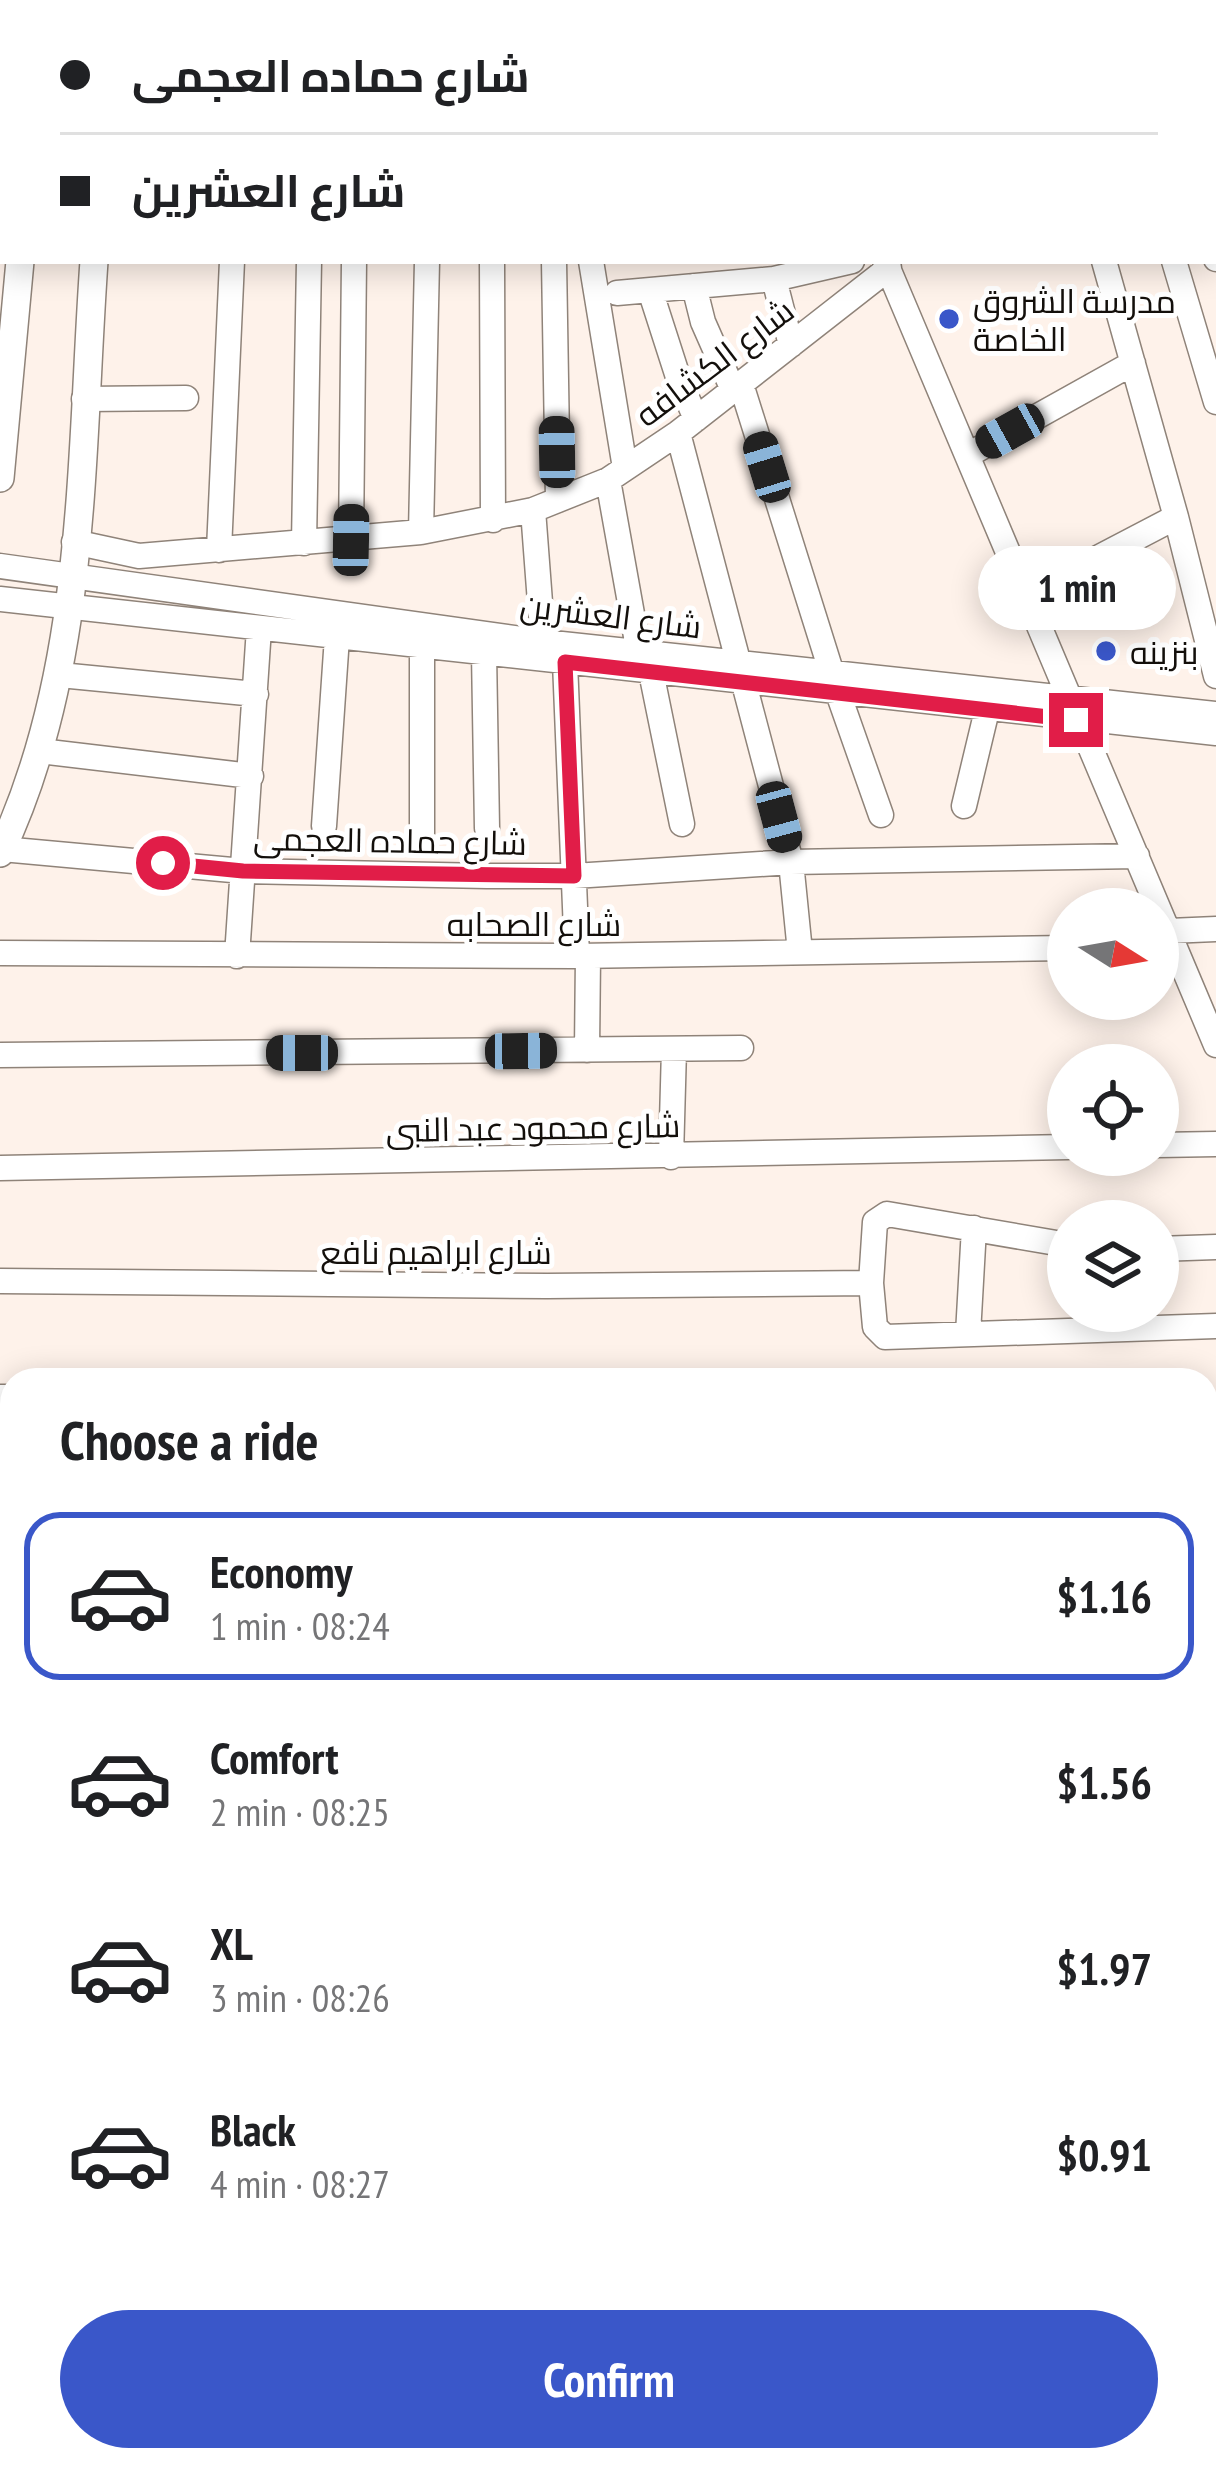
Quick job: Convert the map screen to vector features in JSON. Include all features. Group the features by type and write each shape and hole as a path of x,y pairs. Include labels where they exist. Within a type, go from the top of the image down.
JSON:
{"street":[{"path":"1,851 40,751 60,675 94,264"},
{"path":"219,550 232,264"},
{"path":"304,543 308,264"},
{"path":"351,540 354,264"},
{"path":"421,532 427,264"},
{"path":"492,264 493,520"},
{"path":"554,264 558,500"},
{"path":"591,264 616,474 645,662 682,824"},
{"path":"617,293 774,279 839,264"},
{"path":"1105,264 1216,676"},
{"path":"1175,264 1216,402"},
{"path":"887,265 1148,888"},
{"name":"شارع الكشافه","path":"74,542 139,556 421,532 533,510 616,474 687,426 887,265"},
{"path":"0,478 13,274"},
{"path":"774,279 791,345"},
{"path":"694,286 703,322 737,387 881,814"},
{"path":"650,290 670,356 742,673 791,862 800,952"},
{"path":"968,454 1133,362"},
{"path":"84,399 186,398"},
{"path":"533,510 544,642"},
{"path":"1025,596 1176,517"},
{"name":"شارع العشرين","path":"0,566 544,642 645,662 1072,710 1216,733"},
{"name":"شارع العشرين","path":"0,598 565,662 645,662"},
{"path":"237,956 259,628"},
{"path":"325,826 337,637"},
{"path":"422,646 422,833"},
{"path":"484,653 487,828"},
{"path":"565,662 587,1050"},
{"path":"60,675 256,694"},
{"name":"شارع العشرين","path":"835,683 987,710 1216,714"},
{"path":"964,806 987,710"},
{"path":"40,751 250,776"},
{"name":"شارع حماده العجمى","path":"1,851 243,871 574,876 791,862 1137,856"},
{"path":"1179,938 1216,929"},
{"name":"شارع الصحابه","path":"0,953 583,956 1047,948"},
{"path":"1179,956 1205,990 1216,1043"},
{"path":"0,1055 741,1048"},
{"path":"671,1157 674,1049"},
{"path":"1179,1145 1216,1144"},
{"name":"شارع محمود عبد النبى","path":"0,1168 1047,1148"},
{"path":"1047,1240 879,1216 874,1222 871,1282 874,1327 880,1335 1216,1326"},
{"path":"968,1334 974,1228"},
{"path":"1179,1248 1216,1247"},
{"name":"شارع ابراهيم نافع","path":"0,1281 523,1286 871,1282"}],"place":[{"name":"مدرسة الشروق الخاصة","path":"949,319"},
{"name":"بنزينه","path":"1106,651"}],"route":[{"path":"163,863 243,871 574,876 565,662 1076,720"}]}
